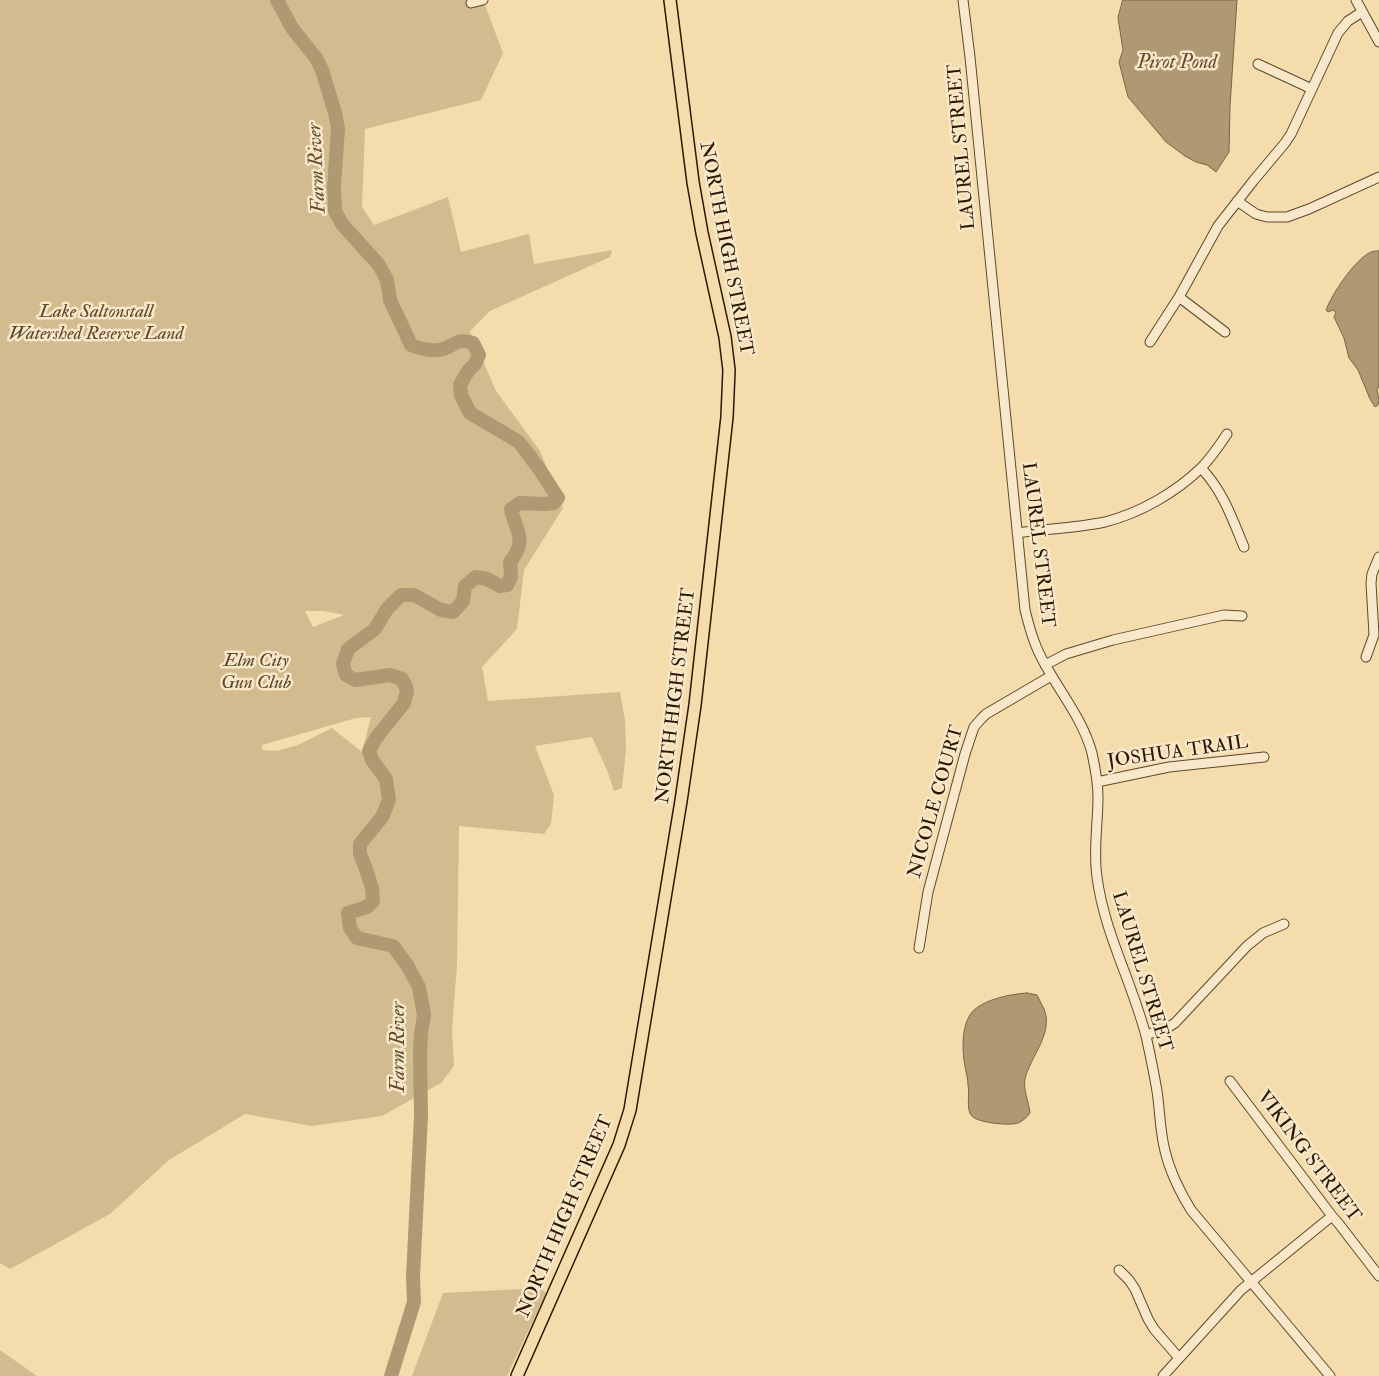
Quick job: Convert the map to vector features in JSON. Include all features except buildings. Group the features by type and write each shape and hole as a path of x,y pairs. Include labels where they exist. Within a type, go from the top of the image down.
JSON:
{"main road":[{"name":"NORTH HIGH STREET","path":"517,1376 618,1145 630,1110 681,801 695,705 716,525 727,417 729,370 725,337 692,182 670,0"}],"street":[{"path":"471,3 483,0"},
{"name":"LAUREL STREET","path":"963,0 1025,610 1033,640 1051,676 1073,709 1086,734 1095,766 1098,799 1096,867 1100,896 1110,933 1146,1035 1157,1091 1165,1152 1176,1182 1191,1210 1330,1376"},
{"path":"1356,0 1379,42"},
{"path":"1150,342 1218,226 1291,134 1338,33 1348,21 1362,12"},
{"path":"1258,64 1312,89"},
{"path":"1237,201 1256,214 1267,217 1287,217 1379,177"},
{"path":"1178,297 1225,332"},
{"path":"1017,533 1104,522 1133,513 1173,490 1201,468 1226,434"},
{"path":"1201,468 1218,488 1225,500 1244,547"},
{"path":"1366,657 1374,635 1371,584 1372,574 1379,557"},
{"path":"1045,665 1066,654 1113,640 1224,615 1242,616"},
{"name":"NICOLE COURT","path":"919,948 928,892 974,727 986,714 1051,676"},
{"name":"JOSHUA TRAIL","path":"1097,782 1169,767 1264,757"},
{"path":"1146,1035 1167,1028 1175,1023 1247,946 1263,933 1284,924"},
{"name":"VIKING STREET","path":"1230,1081 1379,1276"},
{"path":"1163,1376 1241,1290 1332,1216"},
{"path":"1119,1270 1135,1289 1154,1329 1179,1358"}],"green space":[{"path":"0,0 483,0 503,53 481,100 365,129 362,207 374,225 448,197 461,252 529,234 534,264 612,250 610,257 490,311 470,331 496,391 540,451 563,508 524,570 517,629 482,667 488,701 620,692 625,720 626,749 622,788 614,791 592,737 535,746 554,795 551,824 544,834 459,826 457,965 452,1029 454,1066 441,1083 382,1116 312,1126 245,1114 169,1160 110,1214 10,1269 0,1263","holes":["305,611 324,611 344,615 313,627","371,717 362,752 332,728 298,745 277,751 262,750 262,745 356,718"]},
{"path":"541,1288 546,1293 507,1376 412,1376 443,1293"},
{"path":"0,1350 37,1376 0,1376"}],"water":[{"name":"Pirot Pond","path":"1123,0 1237,0 1229,152 1216,172 1207,165 1185,156 1166,142 1128,97 1119,62 1123,50 1118,18"},
{"path":"1379,251 1379,386 1377,390 1379,400 1378,405 1375,407 1358,370 1349,358 1344,338 1334,317 1336,312 1333,310 1328,312 1326,310 1333,295 1351,269 1365,256"},
{"path":"1027,993 1037,995 1046,1018 1044,1036 1025,1079 1030,1113 1022,1121 1014,1124 993,1123 974,1118 969,1109 968,1080 964,1060 963,1045 966,1023 973,1011 984,1003 1006,996"}],"waterway":[{"name":"Farm River","path":"277,0 292,28 316,58 322,70 335,113 338,128 334,187 335,211 342,224 379,265 387,280 390,300 411,345 435,350 443,349 460,341 473,343 479,355 460,385 461,395 470,413 519,442 558,498 554,503 520,503 511,509 520,542 510,562 511,577 507,585 500,586 487,579 476,577 465,586 463,601 453,612 441,610 414,595 401,595 387,609 375,629 348,649 343,664 346,675 355,680 390,675 402,679 407,691 404,703 376,738 369,751 372,760 386,779 389,800 382,817 360,844 360,854 372,888 373,901 367,907 348,913 350,928 357,938 393,946 407,965 419,987 424,1015 420,1054 421,1116 413,1277 414,1302 391,1376"}],"park label":[{"name":"Lake Saltonstall Watershed Reserve Land","path":"96,324"},
{"name":"Elm City Gun Club","path":"256,673"}]}
